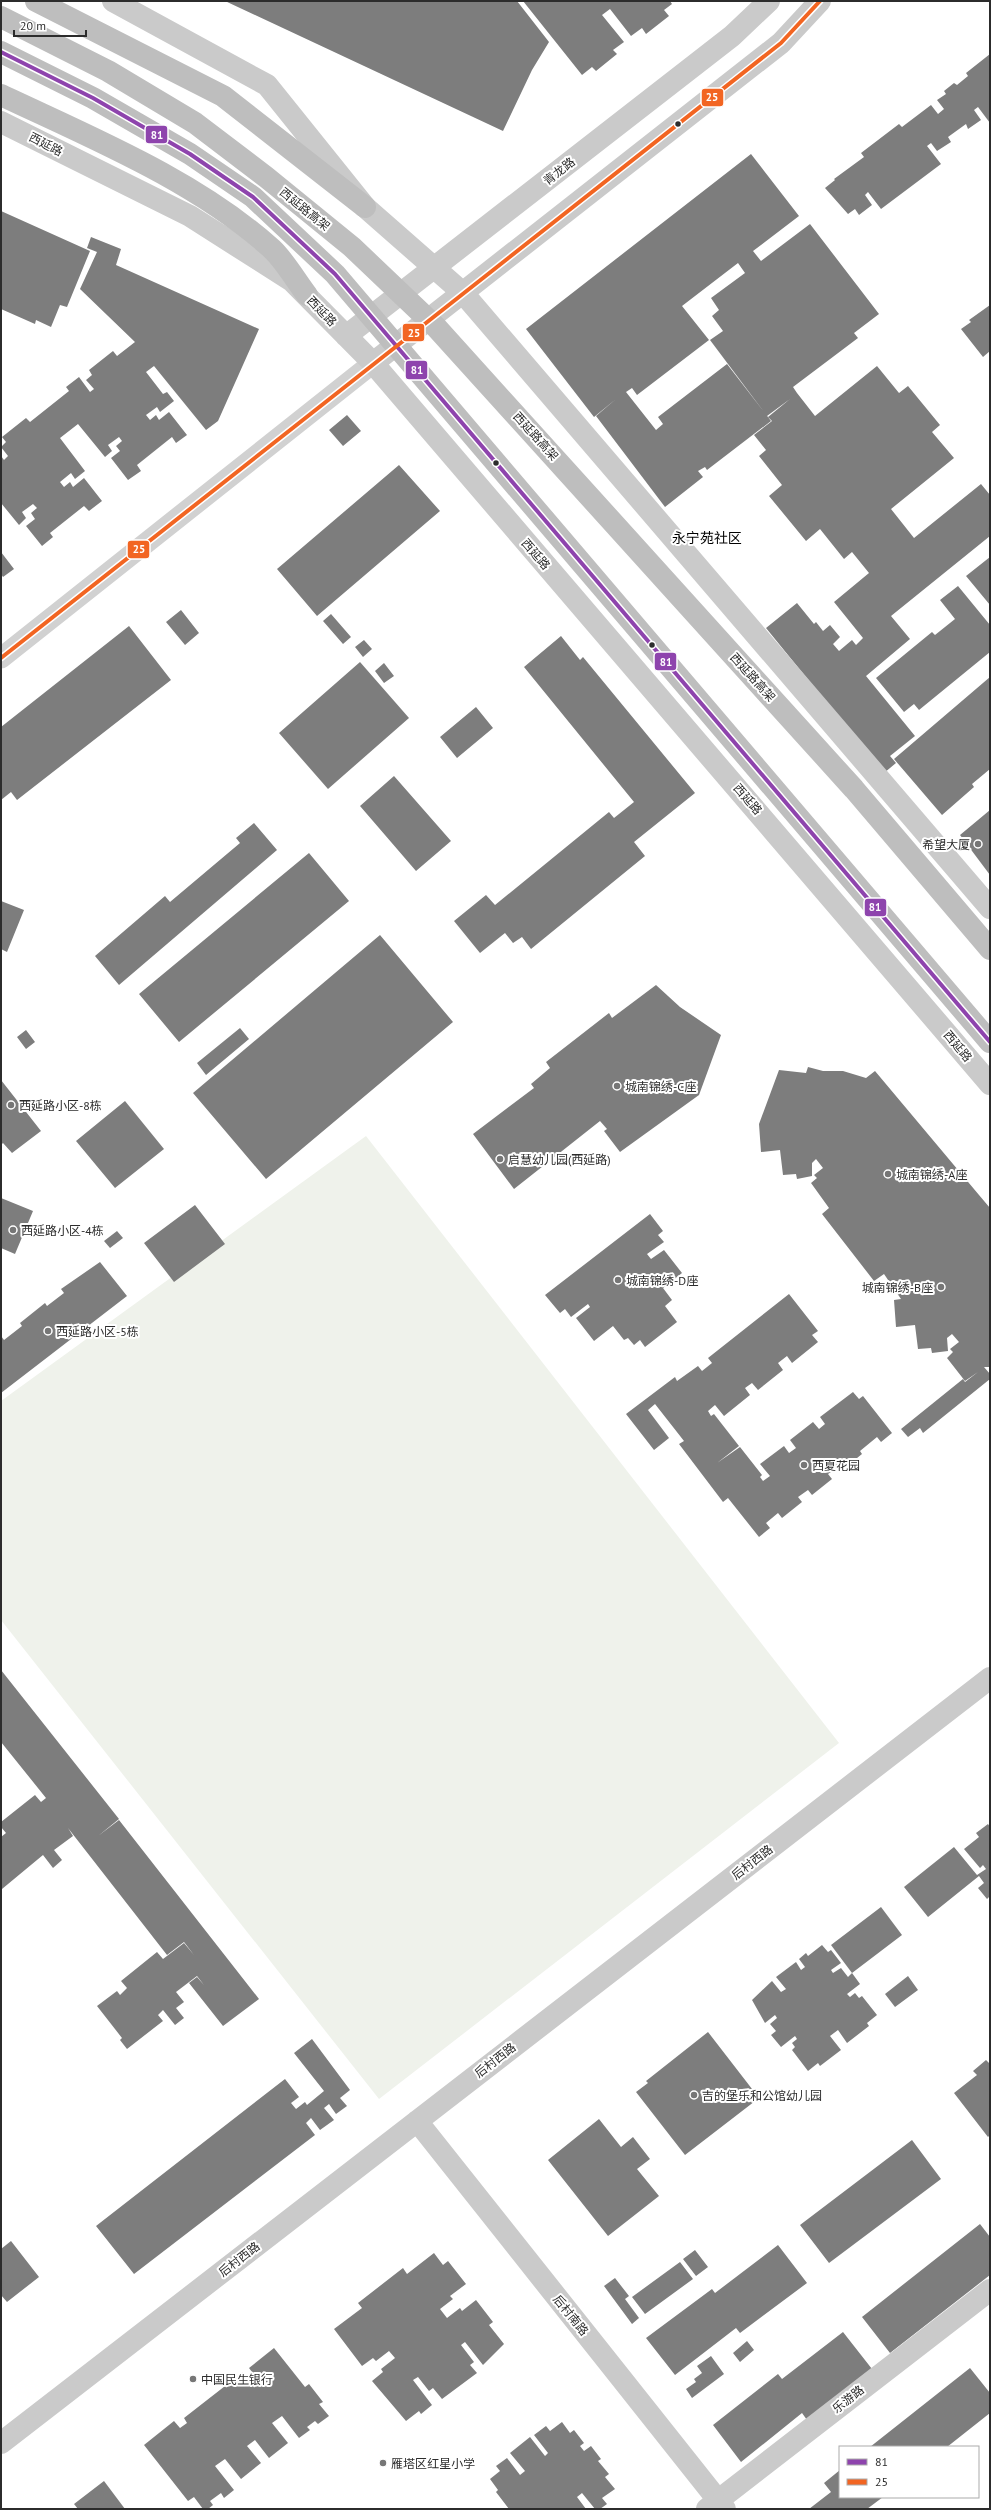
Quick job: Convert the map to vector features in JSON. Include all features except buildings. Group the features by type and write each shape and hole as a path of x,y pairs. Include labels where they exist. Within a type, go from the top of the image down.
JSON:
{"highway":[{"path":"36,1 223,96 365,207"},
{"name":"西延路高架","path":"1,17 108,71 195,123 266,177 352,247 425,316 854,789 990,949"},
{"name":"西延路高架","path":"1,52 93,98 190,154 253,196 336,274 990,1042"},
{"path":"1,95 142,163 217,207 273,250 307,295"}],"street":[{"path":"113,1 267,85 365,207 463,293 990,908"},
{"name":"青龙路","path":"346,336 732,36 768,1"},
{"path":"1,658 372,363 781,43 820,1"},
{"name":"西延路","path":"1,122 190,216 292,281 307,295 372,363 788,845 990,1084"},
{"name":"后村西路","path":"1,2443 990,1678"},
{"name":"后村南路","path":"416,2121 717,2506"},
{"name":"乐游路","path":"717,2506 990,2290"}],"shaded area":[{"path":"366,1136 839,1743 379,2099 1,1620 1,1401"}],"transit line":[{"name":"25","path":"1,658 781,43 820,1"},
{"name":"81","path":"1,52 93,98 190,154 253,197 335,274 990,1042"}],"place":[{"name":"希望大厦","path":"978,844"},
{"name":"城南锦绣-C座","path":"617,1086"},
{"name":"西延路小区-8栋","path":"11,1105"},
{"name":"启慧幼儿园(西延路)","path":"500,1159"},
{"name":"城南锦绣-A座","path":"888,1174"},
{"name":"西延路小区-4栋","path":"13,1230"},
{"name":"城南锦绣-D座","path":"618,1280"},
{"name":"城南锦绣-B座","path":"941,1287"},
{"name":"西延路小区-5栋","path":"48,1331"},
{"name":"西夏花园","path":"804,1465"},
{"name":"吉的堡乐和公馆幼儿园","path":"694,2095"},
{"name":"中国民生银行","path":"193,2379"},
{"name":"雁塔区红星小学","path":"383,2463"}],"district":[{"name":"永宁苑社区","path":"707,538"}]}
